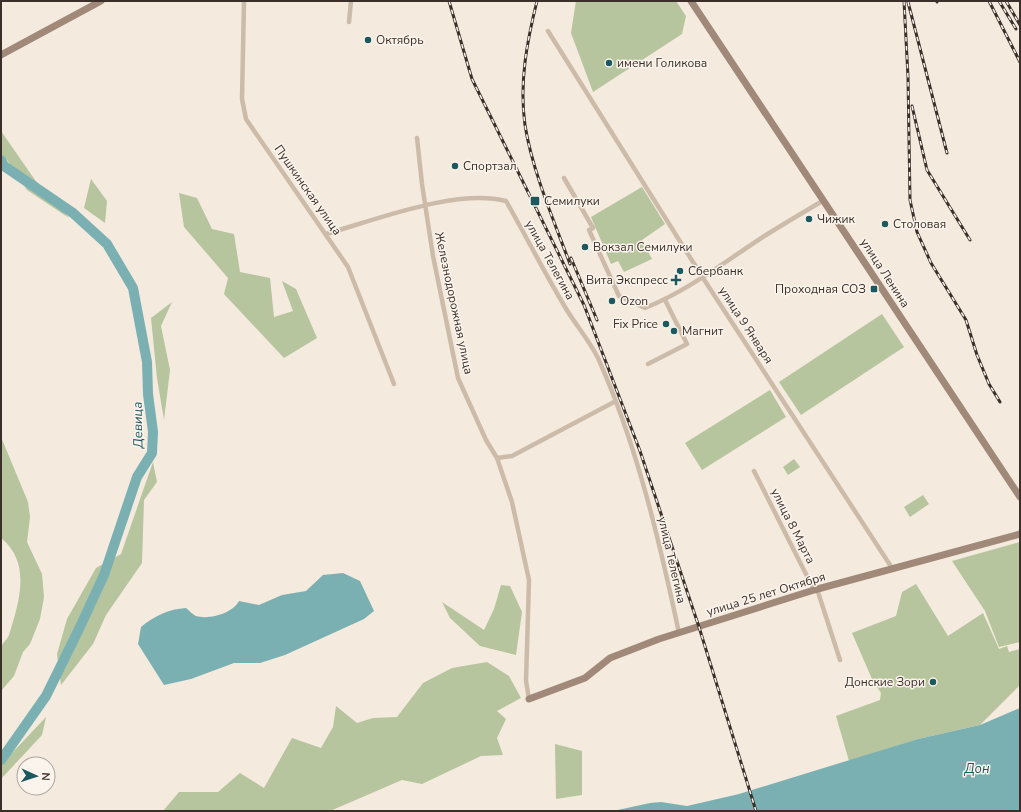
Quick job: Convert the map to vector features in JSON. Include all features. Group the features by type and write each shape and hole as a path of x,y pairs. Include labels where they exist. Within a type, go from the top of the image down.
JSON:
{"street":[{"path":"2,54 101,1"},
{"name":"Пушкинская улица","path":"244,1 242,99 246,119 348,267 394,384"},
{"path":"349,22 350,1"},
{"name":"улица Ленина","path":"691,1 1020,497"},
{"name":"улица 9 Января","path":"548,31 702,278 892,568"},
{"name":"Железнодорожная улица","path":"417,138 424,205 458,378 486,440 497,458 512,502 529,580 526,681 529,699"},
{"path":"564,178 594,228 589,230 619,296 645,308 665,300 702,278 766,235 824,200"},
{"name":"улица Телегина","path":"326,234 424,205 490,197 506,201 565,307 597,356 616,401 638,464 666,572 679,633"},
{"path":"648,364 687,344 665,300"},
{"path":"497,458 512,456 616,401"},
{"name":"улица 8 Марта","path":"754,472 816,589 840,660"},
{"path":"1018,534 1020,527"},
{"name":"улица 25 лет Октября","path":"529,699 585,678 610,658 679,633 816,589 1018,534"}],"green space":[{"name":"имени Голикова","path":"576,1 676,1 686,16 682,34 593,92 571,33"},
{"path":"1,131 35,180 69,218 27,190 7,160 1,156"},
{"path":"91,179 107,201 105,223 84,208"},
{"path":"642,187 665,224 642,240 652,259 624,272 618,261 611,264 591,217"},
{"path":"179,193 197,198 212,229 234,234 240,272 270,278 274,317 293,311 282,281 296,289 317,338 284,358 224,294 228,278 184,227"},
{"path":"172,302 161,326 170,370 164,420 157,378 151,318"},
{"path":"882,314 904,347 801,415 779,382"},
{"path":"770,390 786,417 702,470 685,443"},
{"path":"1,437 28,502 30,517 27,542 42,574 44,597 40,619 30,644 23,652 14,676 1,691 1,648 9,635 13,623 19,597 20,571 17,559 11,548 1,538"},
{"path":"794,459 800,467 788,475 783,467"},
{"path":"153,462 157,482 144,500 142,563 106,615 93,644 61,685 57,654 67,619 96,568 121,554"},
{"path":"923,495 929,504 910,517 904,507"},
{"path":"1020,542 1020,642 999,647 985,611 952,561"},
{"path":"916,584 948,636 983,613 999,649 1007,646 1009,652 1020,649 1020,685 980,725 918,739 849,761 836,716 880,700 881,693 872,679 852,633 896,616 902,592"},
{"path":"501,585 510,586 522,612 516,655 480,646 450,618 442,602 484,630 494,609"},
{"path":"487,662 509,676 521,698 497,711 506,719 497,738 503,755 481,756 422,784 402,780 330,811 163,811 179,792 218,792 240,773 264,788 292,738 321,748 333,727 336,706 357,723 373,718 397,717 423,683 452,668"},
{"path":"46,717 42,735 22,756 16,756 16,763 1,779 1,749 12,753"},
{"path":"555,744 582,751 582,795 556,799"}],"water":[{"path":"343,573 360,581 374,611 364,619 285,655 260,663 234,663 191,679 164,685 138,644 141,627 156,616 186,608 196,616 214,616 232,609 239,601 259,605 282,595 306,591 323,575"},
{"name":"Дон","path":"1020,708 1019,811 613,811 661,802 687,806 739,794 918,739 980,725"}],"waterway":[{"name":"Девица","path":"1,160 4,166 73,213 107,244 133,288 147,362 148,394 153,432 152,453 137,477 104,575 79,629 46,696 1,760"}],"railway":[{"path":"449,1 472,79 584,305 640,451 699,627 756,811"},
{"path":"537,1 525,62 523,94 525,125 528,142 538,177 570,264"},
{"path":"904,1 908,77 910,200 917,232 931,263 966,320 977,355 989,384 1000,402"},
{"path":"989,1 1020,62"},
{"path":"999,1 1016,29"},
{"path":"1006,1 1020,25"},
{"path":"908,2 947,153"},
{"path":"912,106 927,170 970,240"},
{"path":"571,258 597,320"}],"place":[{"name":"Октябрь","path":"368,40"},
{"name":"имени Голикова","path":"609,63"},
{"name":"Спортзал","path":"455,166"},
{"name":"Семилуки","path":"535,201"},
{"name":"Чижик","path":"809,219"},
{"name":"Столовая","path":"885,224"},
{"name":"Вокзал Семилуки","path":"585,247"},
{"name":"Сбербанк","path":"680,271"},
{"name":"Вита Экспресс","path":"676,280"},
{"name":"Проходная СОЗ","path":"874,289"},
{"name":"Ozon","path":"612,301"},
{"name":"Fix Price","path":"666,324"},
{"name":"Магнит","path":"674,331"},
{"name":"Донские Зори","path":"933,682"}]}
